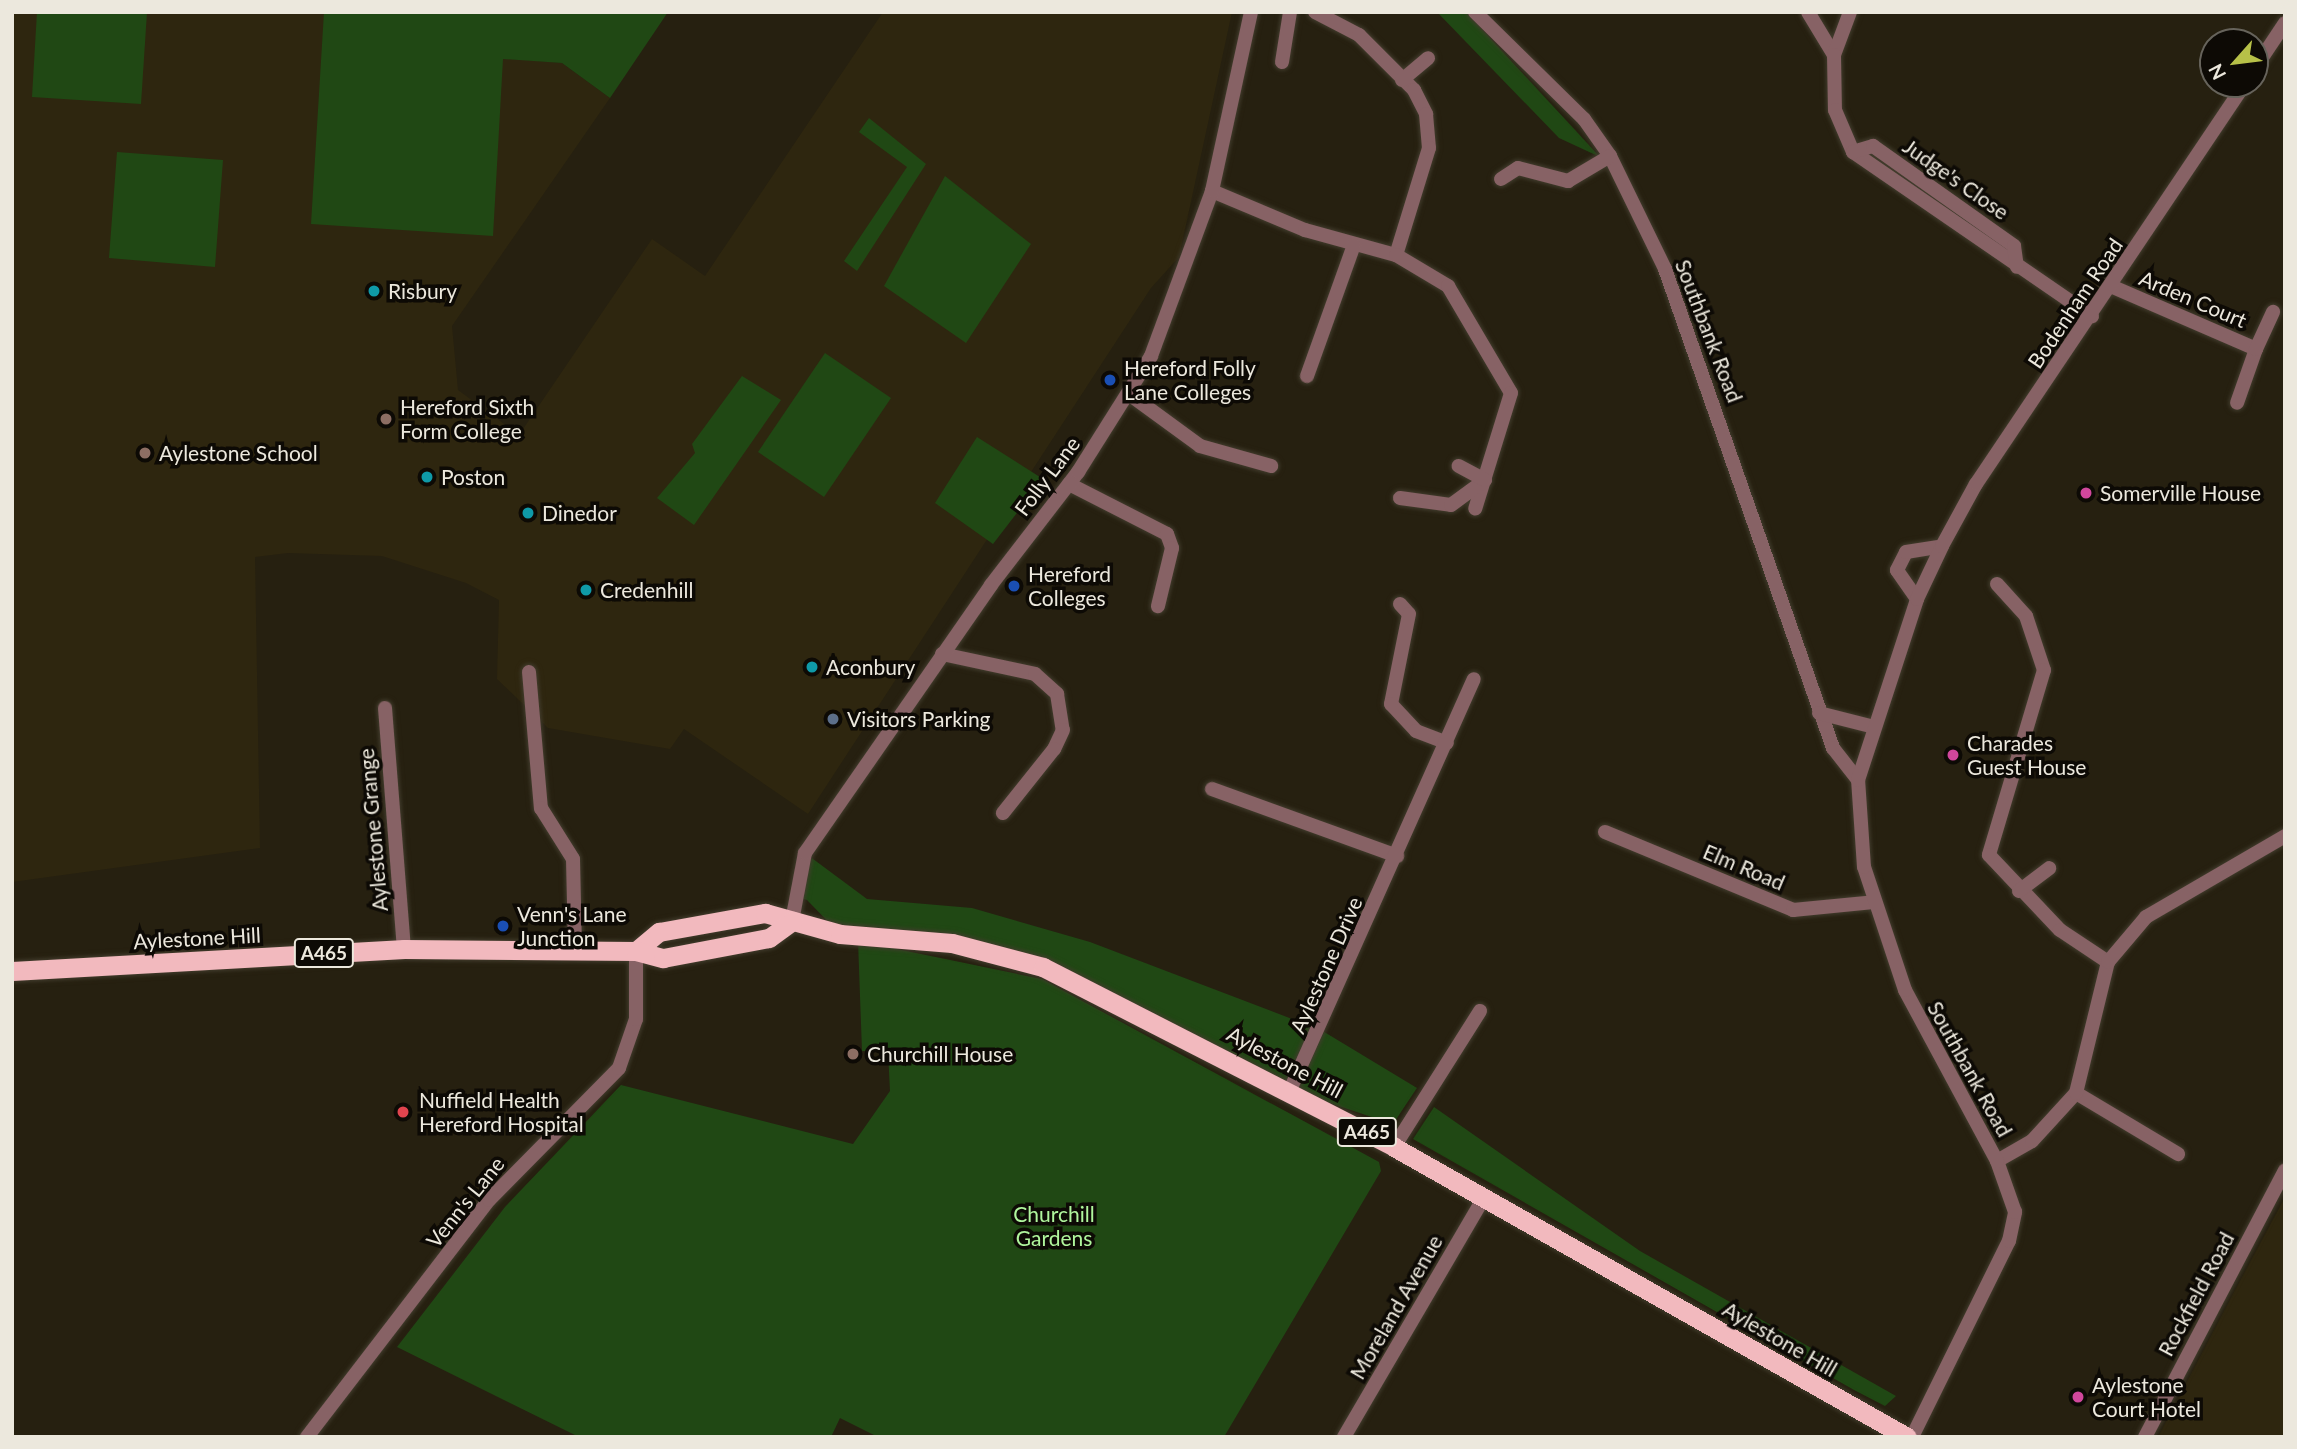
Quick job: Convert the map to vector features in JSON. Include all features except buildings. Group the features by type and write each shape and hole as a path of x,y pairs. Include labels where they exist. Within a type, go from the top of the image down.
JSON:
{"highway":[{"name":"Aylestone Hill","path":"12,971 404,949 636,951 663,958 769,938 792,921 840,934 952,943 1043,967 1290,1090 1484,1197 1879,1430 1910,1437"}],"street":[{"name":"Folly Lane","path":"792,921 805,853 942,654 1069,484 1129,394 1184,280 1212,191 1251,12"},
{"path":"1282,62 1290,12"},
{"path":"1315,12 1359,35 1402,80 1426,114 1429,148 1396,255"},
{"name":"Southbank Road","path":"1475,12 1584,120 1610,156 1665,269 1819,713 1833,748 1858,780 1859,840 1874,902 1920,1026 1997,1161 2015,1212 2009,1241 1910,1437"},
{"path":"1808,12 1834,55"},
{"name":"Judge's Close","path":"1850,12 1834,55 1835,110 1853,152 1873,146 2014,246 2017,267 2092,316"},
{"path":"2269,47 2284,25"},
{"path":"1402,80 1428,58"},
{"name":"Bodenham Road","path":"1858,780 1917,599 1976,484 2113,287 2236,98"},
{"path":"1501,179 1518,168 1568,181 1610,156"},
{"path":"1212,191 1354,245 1396,255 1448,286 1506,376 1509,409 1475,509"},
{"path":"1307,376 1354,245"},
{"name":"Arden Court","path":"2113,287 2256,349"},
{"name":"Arden Court","path":"2237,402 2273,312"},
{"path":"1129,394 1199,446 1271,466"},
{"path":"1460,466 1485,480"},
{"path":"1400,498 1451,505 1485,480"},
{"path":"1069,484 1167,534 1172,548 1158,606"},
{"path":"1917,599 1897,570 1906,552 1942,546"},
{"path":"1997,583 2026,616 2043,656 2029,727 1989,855 2019,891 2108,962"},
{"path":"1400,604 1409,623 1391,704 1416,732 1447,743"},
{"path":"942,654 1035,674 1057,694 1063,730 1038,774 1003,813"},
{"path":"529,672 541,808 573,859 575,949"},
{"name":"Aylestone Drive","path":"1290,1090 1474,679"},
{"name":"Aylestone Grange","path":"385,708 404,949"},
{"path":"1819,713 1874,727"},
{"path":"1212,789 1397,856"},
{"name":"Elm Road","path":"1605,832 1793,910 1874,902"},
{"path":"1997,1161 2032,1141 2076,1093 2108,962 2146,917 2285,836"},
{"path":"2019,891 2049,868"},
{"name":"Venn's Lane","path":"307,1437 489,1200 619,1068 636,1019 636,951"},
{"path":"1394,1147 1480,1011"},
{"path":"2076,1093 2178,1154"},
{"name":"Rockfield Road","path":"2145,1437 2285,1170"},
{"name":"Moreland Avenue","path":"1344,1437 1484,1197"}],"shaded area":[{"path":"12,12 506,12 503,58 562,63 610,98 452,326 458,390 519,435 652,239 705,276 883,12 1232,12 1179,257 1151,288 808,814 684,729 670,749 548,728 497,679 499,600 466,583 382,556 288,553 255,557 260,848 12,882"},
{"path":"2285,1197 2285,1437 2158,1437 2233,1294"}],"green space":[{"path":"37,12 147,12 141,104 32,97"},
{"path":"324,12 668,12 610,98 562,63 503,59 493,236 311,224"},
{"path":"1437,12 1466,12 1600,157 1559,138"},
{"path":"869,118 926,164 857,271 844,261 907,167 859,132"},
{"path":"117,152 223,160 215,267 109,258"},
{"path":"945,176 1031,244 966,343 884,286"},
{"path":"825,353 891,398 824,497 758,452"},
{"path":"742,376 781,400 694,525 657,498 695,453 692,444"},
{"path":"977,437 1043,479 993,544 935,503"},
{"path":"805,853 867,899 972,908 1090,942 1321,1030 1417,1088 1393,1124 1290,1090 1043,967 840,934 807,900 793,896"},
{"name":"Churchill Gardens","path":"858,941 1042,979 1379,1162 1381,1171 1224,1437 878,1437 840,1418 831,1437 579,1437 397,1347 505,1207 621,1085 853,1144 890,1091 888,1052 862,1051"},
{"path":"1434,1107 1640,1251 1896,1396 1885,1406 1854,1390 1413,1139"}],"place":[{"name":"Risbury","path":"374,291"},
{"name":"Hereford Folly Lane Colleges","path":"1110,380"},
{"name":"Hereford Sixth Form College","path":"386,419"},
{"name":"Aylestone School","path":"145,453"},
{"name":"Poston","path":"427,477"},
{"name":"Somerville House","path":"2086,493"},
{"name":"Dinedor","path":"528,513"},
{"name":"Hereford Colleges","path":"1014,586"},
{"name":"Credenhill","path":"586,590"},
{"name":"Aconbury","path":"812,667"},
{"name":"Visitors Parking","path":"833,719"},
{"name":"Charades Guest House","path":"1953,755"},
{"name":"Venn's Lane Junction","path":"503,926"},
{"name":"Churchill House","path":"853,1054"},
{"name":"Nuffield Health Hereford Hospital","path":"403,1112"},
{"name":"Aylestone Court Hotel","path":"2078,1397"}]}
